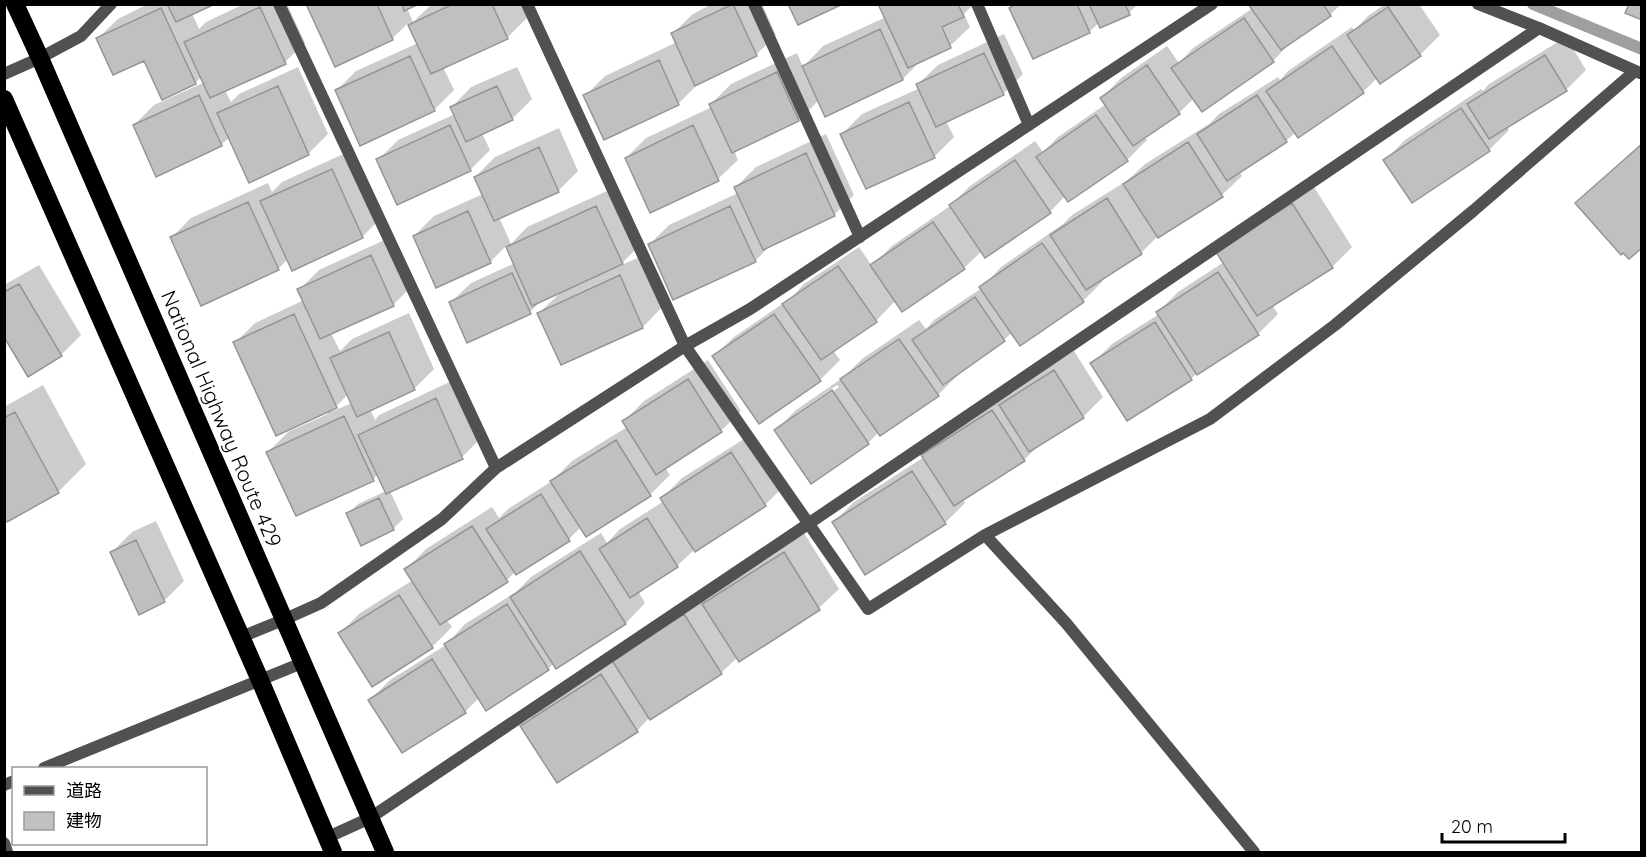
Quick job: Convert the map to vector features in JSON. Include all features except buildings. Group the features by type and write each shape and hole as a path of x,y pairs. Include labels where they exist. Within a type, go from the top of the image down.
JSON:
{"highway":[{"name":"National Highway Route 429","path":"15,4 385,852"},
{"path":"4,99 241,636 330,845"}],"street":[{"path":"4,74 81,36 111,4"},
{"path":"279,4 496,468"},
{"path":"527,4 685,346 868,609 986,535 1210,419 1335,325 1638,72 1478,4"},
{"path":"754,4 860,237"},
{"path":"977,4 1029,125"},
{"path":"241,636 283,621 321,603 442,519 496,468 685,346 750,309 1212,4"},
{"path":"330,845 1539,28"},
{"path":"986,535 1066,623 1254,852"},
{"path":"46,767 302,663"},
{"path":"4,843 7,852"}],"waterway":[{"path":"1533,4 1642,49"}]}
